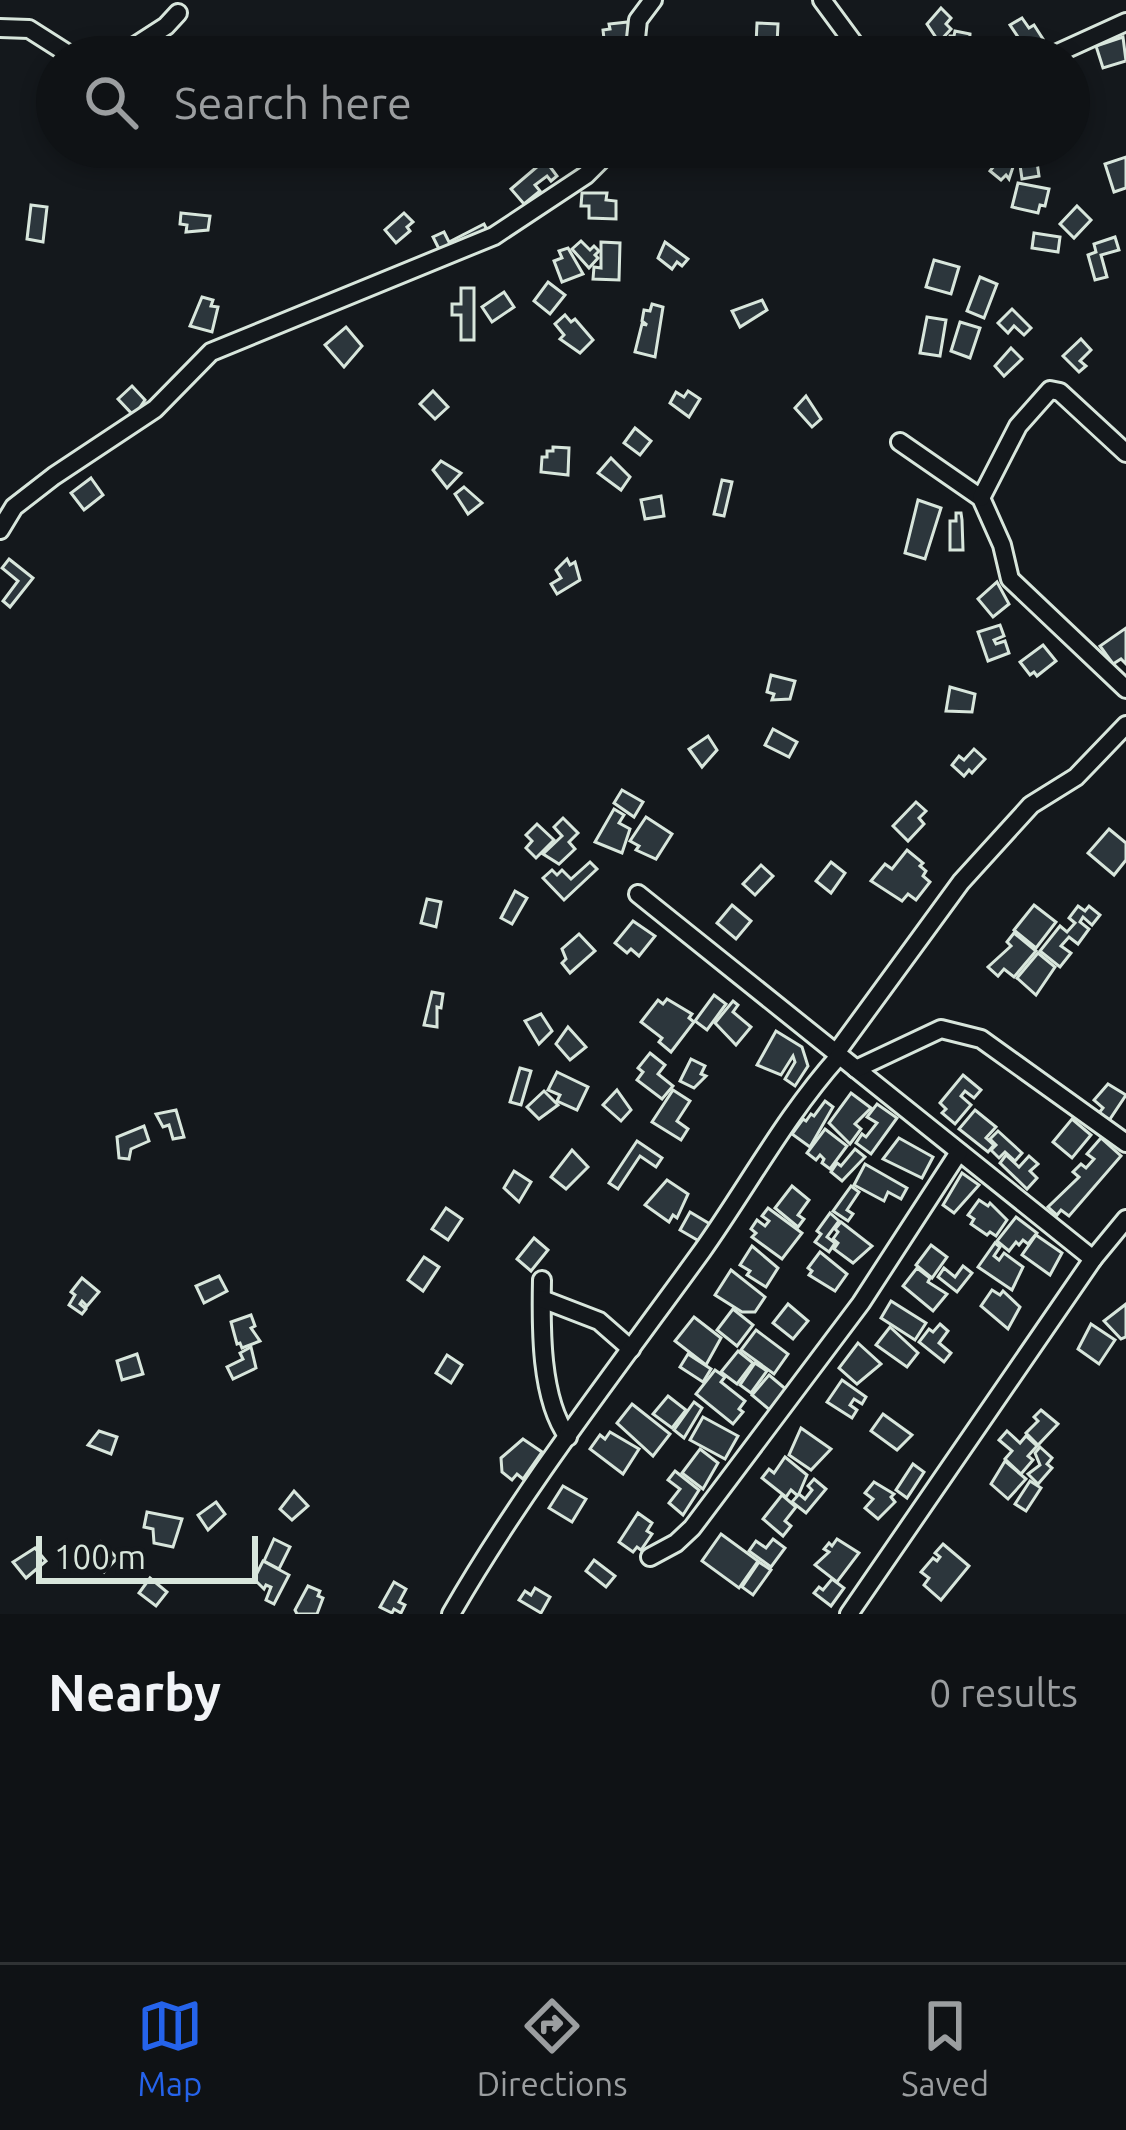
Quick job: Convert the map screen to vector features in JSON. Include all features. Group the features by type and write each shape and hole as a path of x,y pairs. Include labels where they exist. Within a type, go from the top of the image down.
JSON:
{"street":[{"path":"636,36 638,20 652,0"},
{"path":"822,0 849,36"},
{"path":"151,36 178,13"},
{"path":"1090,38 1126,22"},
{"path":"0,28 29,29 40,36"},
{"path":"0,530 7,505 154,410 211,352 494,236 593,168"},
{"path":"981,498 1018,426 1050,390 1060,392 1126,453"},
{"path":"900,442 981,498 1002,545 1010,579 1126,689"},
{"path":"451,1614 806,1092 890,985 961,882 1030,805 1076,777 1126,725"},
{"path":"638,894 1093,1259"},
{"path":"856,1069 941,1028 965,1032 1126,1143"},
{"path":"650,1557 692,1528 861,1303 959,1152"},
{"path":"849,1614 1093,1259 1126,1219"},
{"path":"568,1437 557,1423 552,1403 541,1332 542,1289 599,1321 631,1349"}],"building":[{"path":"941,8 951,18 946,24 951,29 945,36 935,36 927,24"},
{"path":"1022,18 1041,36 1017,36 1010,25"},
{"path":"628,22 629,36 604,36 609,24"},
{"path":"757,23 778,24 777,36 756,36"},
{"path":"1123,37 1126,61 1103,68 1096,46"},
{"path":"1126,157 1126,188 1114,192 1105,164"},
{"path":"536,168 551,168 557,176 551,181 547,176 535,185 540,191 524,204 511,189"},
{"path":"1013,168 1009,179 1006,175 1001,180 990,171"},
{"path":"1020,168 1038,168 1039,176 1022,179"},
{"path":"1018,183 1049,189 1038,213 1012,207"},
{"path":"582,193 607,193 606,200 616,201 616,219 589,218 589,206 581,206"},
{"path":"31,205 47,207 43,242 27,239"},
{"path":"1077,206 1091,220 1074,238 1060,224"},
{"path":"181,213 210,216 208,230 186,232 187,225 180,224"},
{"path":"404,213 413,222 396,243 385,230"},
{"path":"484,224 488,232 442,255 433,237 444,232 449,242"},
{"path":"1034,233 1060,237 1058,252 1032,248"},
{"path":"1115,237 1119,250 1101,255 1107,277 1095,280 1088,255 1096,252 1094,244"},
{"path":"581,241 599,251 589,268 572,249"},
{"path":"601,242 620,243 619,280 593,279 594,267 601,268"},
{"path":"665,242 688,259 682,266 677,262 672,269 658,258"},
{"path":"568,248 583,274 562,282 554,261 562,258 559,251"},
{"path":"934,260 959,267 951,294 926,287"},
{"path":"980,277 997,284 984,318 967,311"},
{"path":"548,282 565,295 550,314 534,301"},
{"path":"461,288 474,288 474,340 461,340 461,315 452,315 452,304 461,304"},
{"path":"504,292 514,307 492,322 482,307"},
{"path":"202,297 218,307 212,332 190,326"},
{"path":"762,300 767,310 740,327 732,311"},
{"path":"652,304 663,307 655,357 635,352 642,324 647,325 642,321 644,310 650,311"},
{"path":"1012,309 1031,328 1024,335 1014,326 1008,333 998,323"},
{"path":"565,315 571,322 575,319 593,340 580,353 560,339 564,335 555,324"},
{"path":"927,317 946,320 940,356 920,353"},
{"path":"960,322 980,328 970,358 951,351"},
{"path":"346,327 362,346 344,367 325,345"},
{"path":"1081,339 1091,350 1080,361 1086,366 1079,372 1063,356"},
{"path":"1011,348 1022,359 1004,376 995,366"},
{"path":"132,386 145,400 134,416 118,399"},
{"path":"433,391 448,407 435,419 420,404"},
{"path":"688,391 700,399 689,417 670,403 676,392 684,397"},
{"path":"806,396 821,419 812,427 795,408"},
{"path":"635,428 651,441 640,455 624,443"},
{"path":"553,447 569,448 568,475 541,472 542,457"},
{"path":"611,458 630,477 621,490 598,473"},
{"path":"441,461 461,473 447,488 433,470"},
{"path":"91,478 103,495 84,510 71,493"},
{"path":"722,480 732,482 724,516 714,514"},
{"path":"464,487 482,503 468,514 455,494"},
{"path":"661,496 664,516 645,519 641,500"},
{"path":"918,500 941,508 925,559 905,553"},
{"path":"956,513 961,513 963,550 950,550 950,521 956,521"},
{"path":"9,559 33,578 10,607 3,601 18,581 2,568"},
{"path":"567,559 570,565 575,562 580,580 557,594 551,584 561,578 556,570"},
{"path":"997,582 1009,604 993,617 978,599"},
{"path":"1000,625 1004,636 994,640 996,644 1005,641 1009,653 988,661 978,632"},
{"path":"1126,628 1126,664 1121,659 1113,664 1100,646"},
{"path":"1043,645 1056,661 1037,676 1030,675 1020,662"},
{"path":"771,675 795,681 790,699 772,700 774,694 767,692"},
{"path":"950,687 975,694 972,712 946,711"},
{"path":"773,729 797,742 789,757 765,745"},
{"path":"708,736 717,750 702,767 689,749"},
{"path":"974,749 985,759 964,776 952,765"},
{"path":"622,790 643,802 634,817 614,803"},
{"path":"916,802 926,811 919,818 924,824 908,841 893,826"},
{"path":"614,809 624,815 619,823 630,829 622,853 595,842"},
{"path":"646,817 672,834 656,859 636,850 639,846 630,841"},
{"path":"563,818 578,833 569,842 575,849 559,864 543,854 562,836 554,827"},
{"path":"537,824 554,840 536,858 526,848 532,841 526,835"},
{"path":"1109,829 1126,843 1126,860 1114,875 1088,853"},
{"path":"907,850 923,863 923,876 930,882 916,900 908,894 902,901 871,881 885,864 892,869"},
{"path":"590,862 597,869 564,900 543,878 552,870 557,875 562,870 571,879"},
{"path":"831,862 845,873 831,893 816,881"},
{"path":"761,865 773,876 755,895 743,884"},
{"path":"515,891 527,898 512,924 501,918"},
{"path":"427,899 441,902 436,927 421,923"},
{"path":"732,905 751,921 736,939 717,923"},
{"path":"1034,905 1056,922 1036,948 1014,930"},
{"path":"1078,906 1085,911 1089,906 1100,915 1092,925 1083,917 1080,922 1089,929 1078,944 1069,937 1061,946 1071,953 1060,967 1040,951 1060,926 1067,932 1075,923 1069,918"},
{"path":"633,921 655,936 639,956 615,943"},
{"path":"1014,933 1036,951 1014,977 1004,969 998,976 988,967 1011,946 1007,942"},
{"path":"579,934 595,951 570,973 562,963 566,959 562,949"},
{"path":"1038,953 1055,967 1036,995 1017,978"},
{"path":"432,992 443,994 437,1027 424,1025"},
{"path":"714,995 726,1004 707,1030 695,1021"},
{"path":"667,999 692,1014 689,1018 694,1022 671,1052 641,1022 658,1000 663,1004"},
{"path":"733,1001 738,1005 733,1012 751,1027 736,1045 715,1023"},
{"path":"541,1014 552,1031 539,1044 525,1021"},
{"path":"568,1027 586,1047 570,1060 556,1044"},
{"path":"776,1031 802,1047 808,1066 795,1086 785,1079 795,1062 793,1056 781,1075 757,1065"},
{"path":"650,1053 665,1065 658,1074 673,1086 662,1099 637,1080 643,1072 638,1068"},
{"path":"691,1059 705,1066 701,1074 706,1076 694,1088 680,1081"},
{"path":"520,1068 531,1071 521,1105 510,1102"},
{"path":"557,1072 588,1087 577,1110 557,1101 560,1095 548,1090"},
{"path":"963,1075 981,1090 974,1098 965,1091 961,1096 971,1105 955,1124 942,1113 946,1109 940,1103"},
{"path":"1108,1084 1126,1095 1108,1122 1098,1114 1103,1108 1094,1100"},
{"path":"617,1090 631,1110 621,1121 603,1105"},
{"path":"673,1090 690,1101 677,1121 688,1129 681,1140 652,1122"},
{"path":"544,1091 558,1105 539,1119 527,1107"},
{"path":"851,1093 871,1108 855,1124 861,1129 850,1144 829,1123"},
{"path":"825,1101 833,1107 810,1147 792,1134"},
{"path":"877,1104 897,1118 871,1154 856,1143 877,1123 867,1117"},
{"path":"176,1110 184,1137 173,1139 169,1125 163,1127 156,1114"},
{"path":"975,1110 996,1127 986,1138 994,1145 988,1152 959,1129"},
{"path":"1072,1119 1091,1135 1072,1158 1053,1142"},
{"path":"144,1126 149,1141 131,1149 129,1159 119,1158 117,1137"},
{"path":"825,1129 847,1146 830,1169 820,1155 816,1160 807,1153"},
{"path":"998,1131 1022,1153 1015,1161 1005,1152 999,1158 991,1150 996,1145 990,1139"},
{"path":"899,1138 933,1157 922,1178 883,1159"},
{"path":"1101,1138 1121,1156 1069,1216 1061,1210 1057,1215 1048,1207 1079,1177 1073,1172 1094,1159 1087,1154"},
{"path":"637,1141 662,1158 656,1167 640,1156 618,1189 609,1183"},
{"path":"855,1149 865,1157 842,1181 831,1172"},
{"path":"572,1150 588,1167 566,1189 551,1177"},
{"path":"1006,1155 1019,1167 1029,1156 1038,1164 1030,1171 1037,1178 1027,1189 1000,1163"},
{"path":"865,1164 907,1188 901,1199 888,1192 884,1201 854,1185"},
{"path":"514,1171 531,1182 519,1202 504,1188"},
{"path":"962,1173 979,1185 954,1213 943,1205"},
{"path":"667,1180 688,1194 677,1218 673,1215 669,1222 645,1205"},
{"path":"792,1186 809,1200 798,1215 804,1219 798,1227 775,1208"},
{"path":"851,1186 859,1192 847,1210 853,1214 848,1221 833,1211"},
{"path":"979,1200 990,1203 1007,1220 996,1236 971,1224 974,1219 968,1215"},
{"path":"446,1208 462,1219 448,1240 432,1229"},
{"path":"768,1208 802,1233 782,1259 752,1237 757,1220 765,1226 769,1221 762,1216"},
{"path":"690,1212 710,1224 699,1241 680,1230"},
{"path":"830,1213 839,1221 827,1237 835,1243 829,1252 815,1242"},
{"path":"1016,1217 1037,1233 1028,1244 1016,1242 1009,1251 997,1241"},
{"path":"841,1222 872,1246 853,1263 834,1249 838,1243 833,1239 835,1229"},
{"path":"1036,1235 1062,1253 1050,1275 1022,1255"},
{"path":"534,1238 548,1250 531,1271 517,1259"},
{"path":"995,1243 1000,1247 994,1256 999,1260 1004,1253 1023,1267 1012,1290 978,1267"},
{"path":"931,1245 947,1257 932,1278 916,1265"},
{"path":"752,1246 778,1268 766,1287 740,1265"},
{"path":"820,1252 847,1274 835,1291 809,1275 808,1268"},
{"path":"424,1257 439,1267 423,1291 408,1280"},
{"path":"963,1266 972,1273 957,1292 938,1277 944,1268 955,1277"},
{"path":"917,1268 947,1294 933,1311 903,1286"},
{"path":"731,1270 765,1297 755,1312 742,1312 715,1295"},
{"path":"219,1276 227,1291 204,1303 196,1286"},
{"path":"82,1278 99,1292 87,1306 82,1301 86,1309 82,1314 69,1305 75,1295 71,1292"},
{"path":"992,1290 1000,1295 1003,1291 1020,1307 1008,1329 981,1306"},
{"path":"891,1301 926,1323 915,1340 881,1318"},
{"path":"788,1304 808,1321 793,1339 773,1323"},
{"path":"1126,1304 1126,1337 1121,1339 1104,1321"},
{"path":"733,1309 753,1325 737,1346 717,1330"},
{"path":"251,1315 255,1326 251,1328 260,1341 242,1348 231,1322"},
{"path":"694,1317 721,1338 706,1365 675,1341"},
{"path":"940,1324 948,1331 939,1343 951,1353 944,1362 919,1342"},
{"path":"1091,1324 1115,1340 1099,1364 1078,1349"},
{"path":"890,1327 918,1353 907,1367 876,1345"},
{"path":"756,1330 788,1354 774,1374 741,1350"},
{"path":"858,1343 881,1364 857,1384 839,1368"},
{"path":"251,1347 256,1368 233,1379 227,1367 243,1359 240,1353"},
{"path":"738,1351 753,1363 737,1384 721,1372"},
{"path":"137,1354 143,1374 122,1380 117,1361"},
{"path":"688,1354 711,1369 703,1382 680,1367"},
{"path":"447,1355 462,1365 451,1383 436,1373"},
{"path":"755,1363 767,1371 751,1393 740,1385"},
{"path":"715,1370 725,1377 721,1382 745,1401 733,1424 696,1394"},
{"path":"769,1375 788,1391 771,1411 752,1395"},
{"path":"842,1380 866,1397 862,1404 854,1399 850,1405 857,1410 852,1418 827,1402"},
{"path":"668,1396 686,1410 672,1428 653,1414"},
{"path":"694,1402 702,1408 684,1438 674,1430"},
{"path":"632,1404 670,1434 653,1456 617,1423"},
{"path":"1041,1410 1058,1424 1038,1445 1026,1433"},
{"path":"883,1414 912,1435 897,1450 871,1431"},
{"path":"703,1417 738,1436 725,1459 690,1440"},
{"path":"801,1428 831,1449 811,1470 789,1455"},
{"path":"99,1431 117,1437 111,1454 88,1445"},
{"path":"1007,1431 1020,1443 1026,1436 1037,1446 1021,1474 1005,1459 1012,1451 999,1440"},
{"path":"610,1432 639,1449 623,1474 590,1449 600,1435 605,1439"},
{"path":"523,1439 542,1452 523,1479 517,1474 512,1480 502,1472 501,1458"},
{"path":"1040,1447 1052,1458 1047,1464 1052,1468 1038,1484 1028,1474 1040,1465 1035,1453"},
{"path":"700,1449 718,1463 703,1489 682,1473"},
{"path":"785,1457 807,1475 798,1496 791,1490 786,1497 762,1478 769,1469 774,1473"},
{"path":"1005,1461 1026,1479 1008,1499 991,1484"},
{"path":"913,1464 924,1472 907,1498 896,1490"},
{"path":"675,1471 699,1490 683,1515 669,1503 680,1489 668,1480"},
{"path":"814,1479 826,1489 806,1513 792,1502 799,1494 805,1499"},
{"path":"1030,1481 1041,1488 1026,1511 1015,1504"},
{"path":"874,1482 894,1494 895,1502 878,1519 865,1508 873,1499 865,1493"},
{"path":"563,1486 586,1499 572,1522 549,1508"},
{"path":"294,1491 308,1506 292,1520 280,1509"},
{"path":"782,1495 796,1507 785,1521 791,1526 783,1536 763,1519"},
{"path":"216,1502 225,1514 208,1530 198,1515"},
{"path":"147,1512 182,1519 173,1547 154,1543 153,1529 144,1527"},
{"path":"638,1513 652,1523 647,1531 652,1534 641,1550 637,1547 633,1552 619,1542"},
{"path":"721,1534 758,1561 739,1588 702,1561"},
{"path":"274,1539 290,1547 279,1569 264,1561"},
{"path":"773,1539 785,1548 771,1567 749,1551 756,1541 766,1548"},
{"path":"837,1539 859,1553 837,1582 815,1565"},
{"path":"101,1542 117,1558 104,1572 88,1556"},
{"path":"943,1544 969,1566 941,1600 924,1585 929,1578 921,1572 933,1558 937,1561 940,1557 935,1553"},
{"path":"35,1548 46,1561 26,1578 13,1562"},
{"path":"594,1560 615,1576 606,1587 586,1571"},
{"path":"263,1561 289,1575 274,1604 266,1600 271,1587 264,1589 254,1579"},
{"path":"759,1562 771,1570 753,1595 742,1587"},
{"path":"150,1578 167,1592 156,1606 139,1593"},
{"path":"832,1579 844,1588 831,1606 814,1593"},
{"path":"394,1582 406,1589 399,1602 405,1605 401,1613 380,1607"},
{"path":"308,1586 323,1598 317,1614 297,1614 295,1610"},
{"path":"535,1588 550,1597 541,1613 519,1600"}]}
